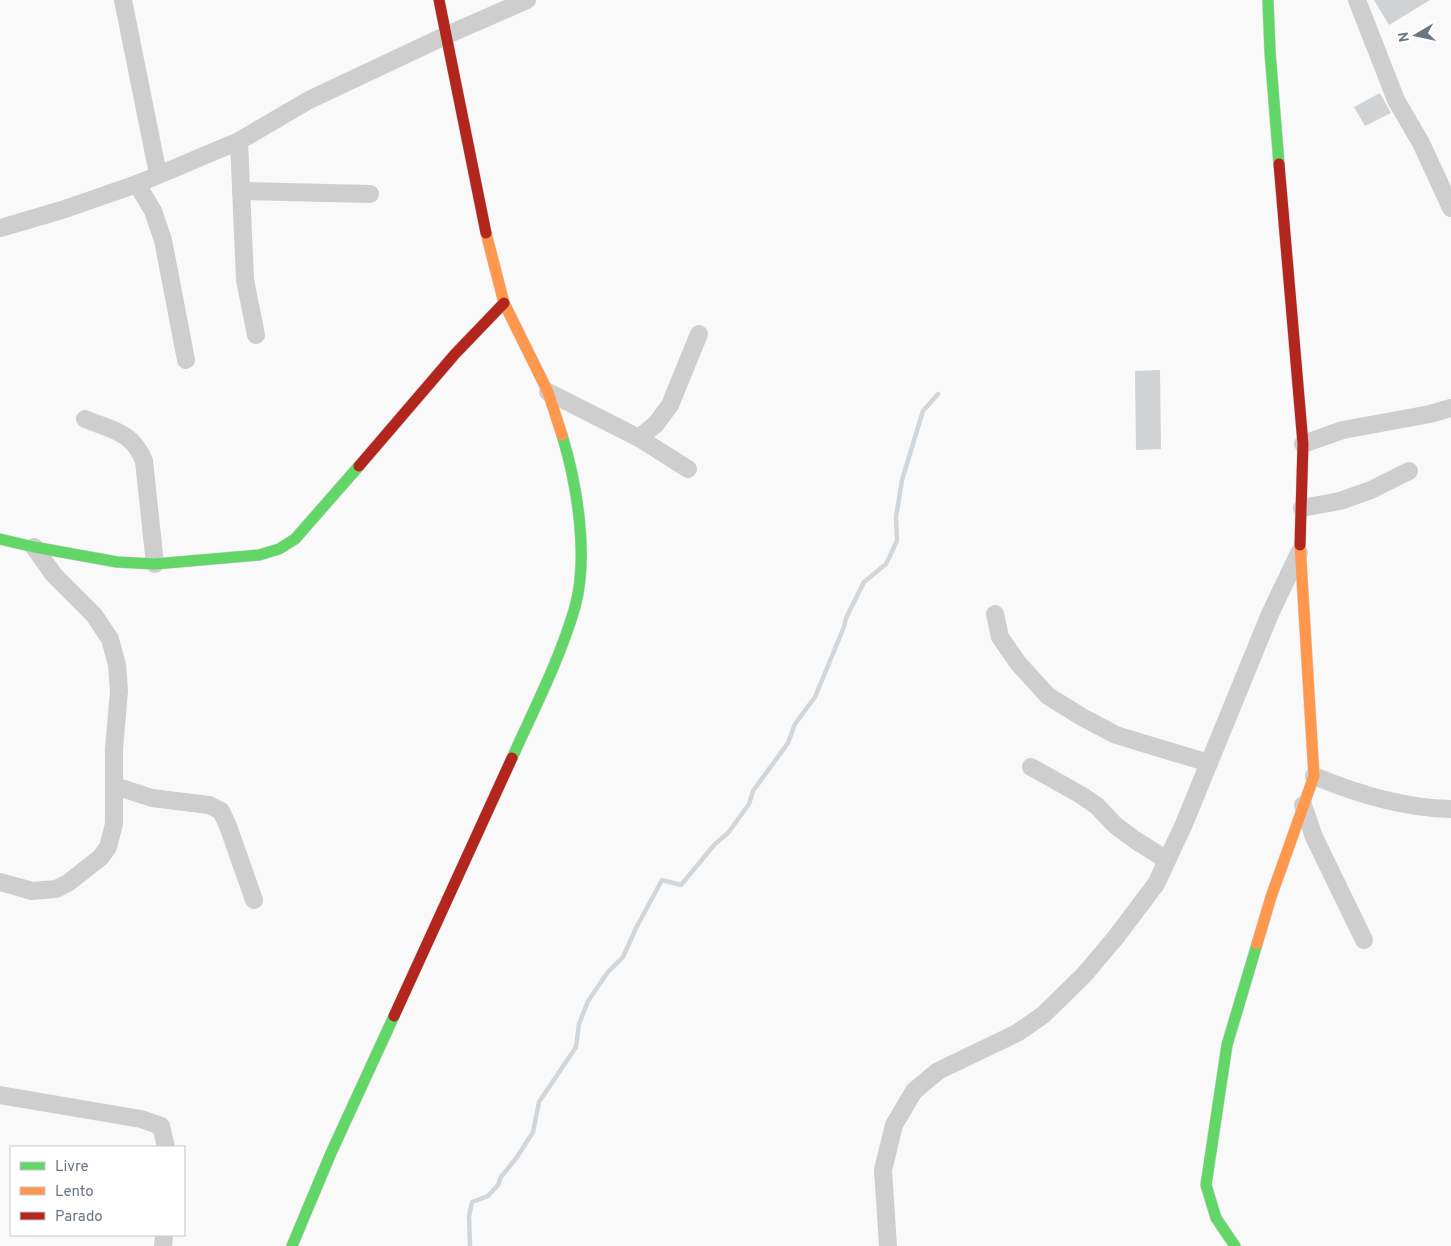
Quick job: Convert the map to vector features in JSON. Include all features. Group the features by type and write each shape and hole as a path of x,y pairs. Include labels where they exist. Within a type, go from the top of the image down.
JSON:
{"street":[{"path":"123,0 158,174"},
{"path":"292,1246 331,1154 497,793 554,664 574,606 582,558 575,488 564,442 548,392 504,303 489,248 447,35 438,0"},
{"path":"0,228 62,210 137,184 239,141 309,100 447,35 527,0"},
{"path":"1234,1246 1216,1218 1206,1186 1227,1046 1272,897 1314,776 1300,552 1303,444 1278,165 1268,0"},
{"path":"1357,0 1396,100 1421,144 1451,208"},
{"path":"239,141 245,280 256,335"},
{"path":"137,184 153,212 163,240 186,360"},
{"path":"240,191 370,194"},
{"path":"0,539 117,562 155,564 260,555 279,549 295,539 449,361 504,303"},
{"path":"639,438 656,424 670,406 699,334"},
{"path":"548,392 639,438 688,469"},
{"path":"1303,444 1343,430 1430,414 1451,408"},
{"path":"85,419 128,437 140,451 144,462 155,564"},
{"path":"1302,508 1340,501 1371,490 1409,471"},
{"path":"0,882 32,891 56,888 68,883 101,857 108,847 114,824 114,749 119,691 117,665 110,639 94,615 54,575 34,547"},
{"path":"888,1246 882,1170 894,1125 914,1090 938,1071 1017,1033 1043,1015 1084,975 1116,937 1156,884 1210,763 1270,614 1300,552"},
{"path":"994,614 1000,637 1018,663 1048,696 1116,735 1210,763"},
{"path":"1031,766 1097,806 1116,826 1167,860"},
{"path":"1314,776 1348,790 1424,808 1451,809"},
{"path":"115,786 152,798 209,805 221,811 254,900"},
{"path":"1303,805 1314,837 1364,940"},
{"path":"0,1095 141,1119 161,1126 166,1146"}],"building":[{"path":"1374,0 1430,0 1389,25"},
{"path":"1380,93 1391,113 1365,126 1354,107"},
{"path":"1160,370 1161,449 1136,450 1135,371"}],"waterway":[{"path":"470,1246 469,1216 472,1202 488,1196 498,1185 501,1177 533,1132 539,1102 576,1047 579,1024 588,1001 608,972 623,957 636,928 662,880 681,885 715,844 728,833 749,804 753,791 788,743 795,724 815,697 846,618 864,582 886,564 897,541 896,517 902,480 923,411 938,394"}],"traffic: fast":[{"path":"1268,0 1279,164"},
{"path":"512,758 562,646 575,607 579,587 581,566 579,520 572,475 562,435"},
{"path":"0,539 117,562 155,564 259,555 279,549 295,539 359,466"},
{"path":"1235,1246 1216,1218 1206,1185 1227,1045 1257,944"},
{"path":"292,1246 331,1153 394,1016"}],"traffic: slow":[{"path":"486,233 504,303 548,392 562,435"},
{"path":"1257,944 1271,897 1314,776 1300,545"}],"traffic: jam":[{"path":"439,0 486,233"},
{"path":"1279,164 1303,444 1300,545"},
{"path":"359,466 455,354 504,303"},
{"path":"394,1016 512,758"}]}
